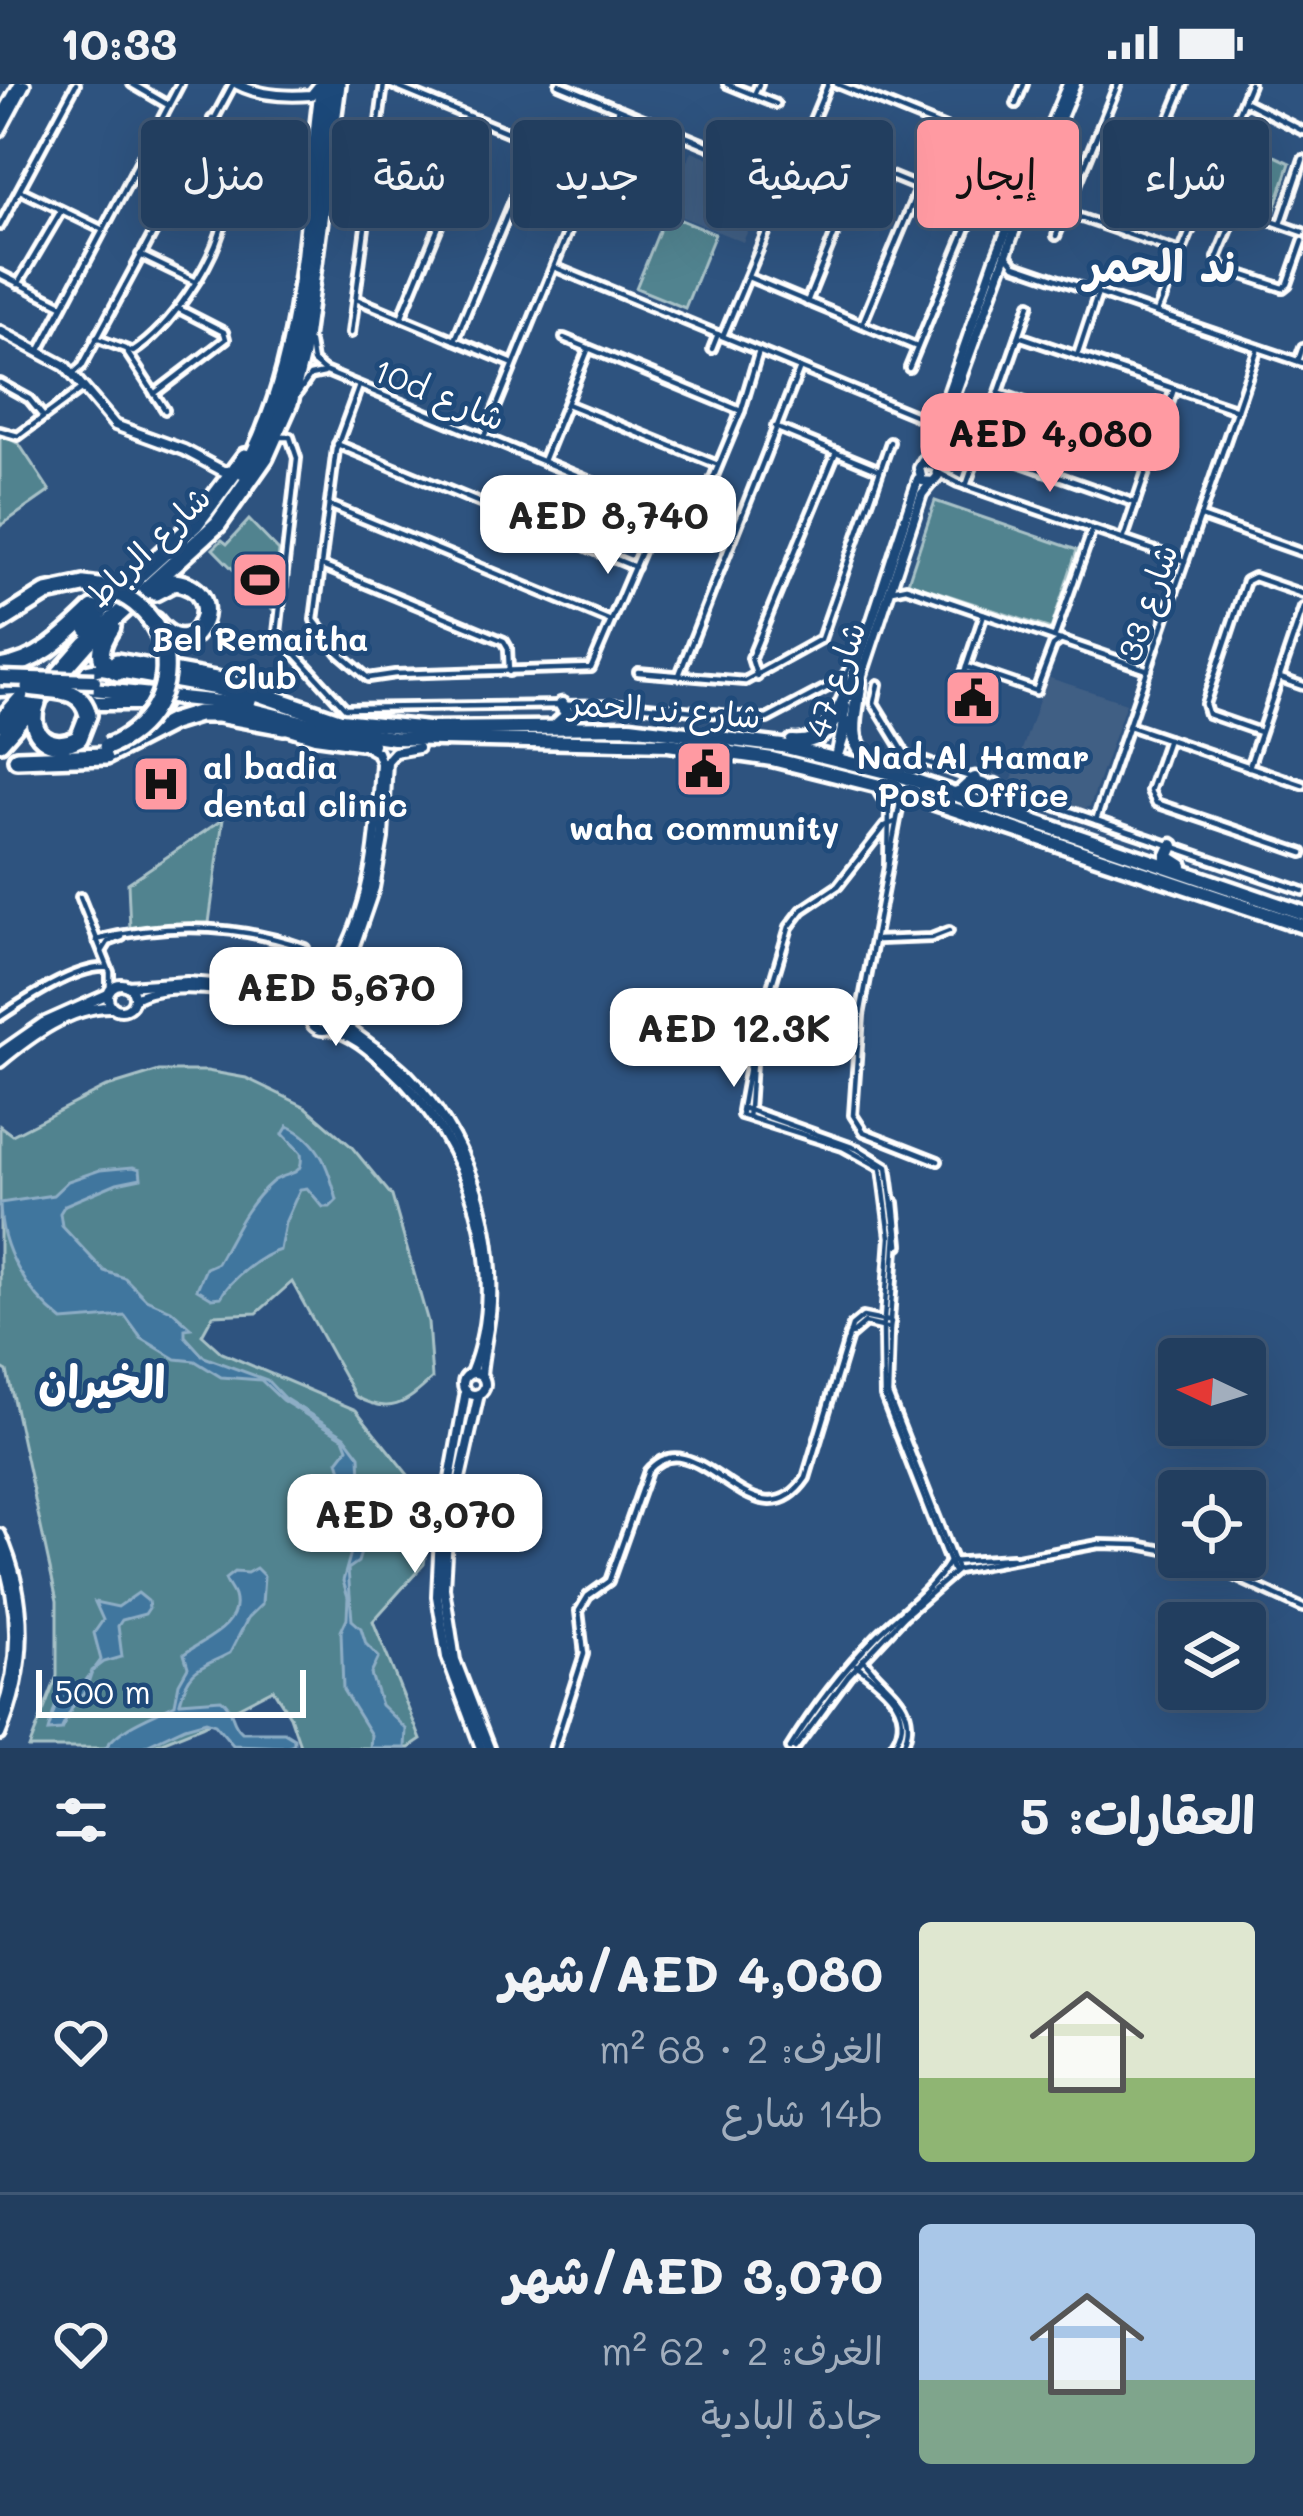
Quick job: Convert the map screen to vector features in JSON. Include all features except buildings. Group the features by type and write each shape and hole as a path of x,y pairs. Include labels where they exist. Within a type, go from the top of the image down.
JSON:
{"highway":[{"name":"شارع الرباط","path":"1,721 88,629 203,525 226,500 263,437 290,355 322,84"},
{"name":"شارع الرباط","path":"0,744 86,644 218,524 265,457 289,403 301,354 340,84"},
{"path":"142,609 234,513 262,475 281,437 297,393 310,328 314,255"},
{"path":"0,668 47,651 195,524 239,469 290,355"},
{"path":"88,629 102,608 134,578"},
{"path":"0,622 46,593 84,585 114,591 142,609 170,636 196,634 205,607 191,585 167,584 142,609 32,687 0,744"},
{"path":"8,761 107,747 141,727 163,689 164,651 142,609"},
{"path":"112,627 102,643 101,656 108,667 238,685 339,721"},
{"path":"0,688 32,687 74,694 85,703 88,715 79,738 52,744 42,738 34,725 32,687"},
{"path":"8,761 106,755 198,714 284,726"}],"main road":[{"path":"240,712 166,703 95,703 82,695 80,682 96,668 118,667 250,699"},
{"name":"شارع ند الحمر","path":"0,678 250,699 339,721 552,733 704,748 1034,820 1303,913"},
{"path":"752,740 800,743 821,737 856,682"},
{"path":"856,682 852,729 857,748 874,763 926,784"},
{"name":"شارع ند الحمر","path":"32,687 94,685 187,697 393,738 661,729 752,740 926,784 949,801 1043,839 1303,926"},
{"path":"187,697 343,741 418,748 536,744 568,717 562,704"},
{"path":"704,748 820,764 836,758 846,770 901,785 1043,839"},
{"path":"949,801 968,780"},
{"path":"995,786 1005,802 1034,820"},
{"path":"1172,846 1167,852 1169,860 1202,879"}],"street":[{"path":"0,118 22,84"},
{"path":"0,131 22,84"},
{"path":"0,226 76,84"},
{"path":"132,84 169,104"},
{"path":"38,349 180,84"},
{"path":"213,120 233,84 264,88 308,100 315,109 317,134"},
{"path":"294,96 311,95 322,84"},
{"path":"379,120 387,84 477,120"},
{"path":"559,84 706,145"},
{"path":"727,84 776,104"},
{"path":"754,95 759,84"},
{"path":"813,120 828,84"},
{"path":"837,84 926,120"},
{"path":"1016,104 1024,84"},
{"name":"شارع 47","path":"1054,120 1071,84"},
{"name":"شارع 47","path":"1058,120 1071,84"},
{"path":"1079,181 1118,84"},
{"path":"1169,120 1184,84"},
{"path":"1235,120 1250,84"},
{"path":"1243,101 1300,129 1303,119"},
{"path":"615,120 619,109"},
{"path":"1281,224 1303,159"},
{"path":"20,188 101,232"},
{"path":"862,324 917,192"},
{"path":"455,340 513,200"},
{"path":"20,285 60,210"},
{"path":"1079,217 1180,252"},
{"path":"1269,220 1303,232"},
{"path":"72,373 155,228"},
{"path":"130,352 162,330 179,309 220,228"},
{"path":"351,332 365,228"},
{"path":"401,318 439,228"},
{"path":"484,436 570,228"},
{"path":"712,349 768,228"},
{"path":"807,302 837,228"},
{"path":"909,368 966,228"},
{"name":"شارع 47","path":"933,473 934,434 1009,228"},
{"name":"شارع 47","path":"856,682 933,473 935,449 1015,228"},
{"path":"1056,236 1059,228"},
{"path":"1123,232 1125,228"},
{"path":"1156,314 1190,228"},
{"path":"1229,228 1217,258 1222,268 1283,288 1303,242"},
{"path":"1005,253 1016,265 1258,349 1300,362 1303,347"},
{"path":"141,254 193,282"},
{"path":"999,270 1016,265"},
{"path":"554,267 923,418 934,434"},
{"path":"0,274 61,307"},
{"path":"748,277 917,346"},
{"path":"1077,356 1098,293"},
{"path":"356,299 514,364"},
{"path":"962,484 1030,304"},
{"path":"154,394 226,337 179,309"},
{"name":"10d شارع","path":"310,328 311,358 330,374 730,539"},
{"path":"0,331 72,373 102,415 120,428 173,445 220,469 239,469"},
{"path":"96,336 130,352"},
{"path":"1019,336 1237,410"},
{"path":"564,338 741,411"},
{"path":"543,461 589,349"},
{"name":"شارع 33","path":"1094,819 1258,349"},
{"path":"694,524 741,411 759,351"},
{"path":"130,352 131,363 165,410"},
{"path":"680,675 800,368"},
{"name":"10d شارع","path":"297,393 310,376 330,374"},
{"path":"0,383 26,397 43,418"},
{"path":"359,386 337,444 314,617 318,630 341,656 371,680 392,674 586,670 596,660 659,509"},
{"path":"1123,540 1174,389"},
{"path":"0,431 16,436 84,390"},
{"path":"999,393 1155,446"},
{"path":"567,404 718,465"},
{"path":"923,418 934,419 941,413"},
{"path":"775,427 880,470"},
{"path":"281,437 290,437 297,458 278,632 339,705 357,710 645,705 771,719 843,680 862,649"},
{"path":"638,672 741,682 821,639 890,442"},
{"path":"337,444 634,567"},
{"path":"979,448 1135,502"},
{"path":"757,677 751,658 836,452"},
{"path":"1039,469 1044,454"},
{"path":"220,469 227,486"},
{"path":"933,473 1185,561"},
{"name":"شارع 47","path":"836,758 842,754 862,649 919,476 933,473"},
{"path":"329,505 611,621"},
{"path":"1200,517 1303,553"},
{"path":"966,668 1036,691 1058,639 1092,529"},
{"path":"321,566 504,641 508,672"},
{"path":"897,568 898,580 906,587"},
{"path":"1260,732 1208,714 1204,704 1248,579 1303,594"},
{"path":"888,594 896,587 906,587 1148,670"},
{"path":"1249,767 1303,608"},
{"path":"956,697 984,614"},
{"path":"1045,634 1049,653"},
{"path":"1279,678 1303,686"},
{"path":"878,684 876,706 899,750 968,780 1303,891"},
{"path":"1129,726 1303,785"},
{"path":"1168,739 1150,791 1156,802 1303,853"},
{"path":"328,1029 369,910 381,853 379,755 372,748 343,741"},
{"path":"0,1058 43,1023 126,985 187,982 317,996 326,989 352,940 370,880 390,757 418,748"},
{"path":"854,778 883,795 891,822 888,872 858,1031 855,1122 864,1132 938,1161"},
{"path":"747,1112 756,1039 792,921 838,886 891,822 898,806 907,800 949,801"},
{"path":"80,897 109,970 112,1007"},
{"path":"96,940 178,928 230,930 305,948"},
{"path":"875,940 931,938 949,932"},
{"path":"103,956 108,942 132,933"},
{"path":"0,1017 92,969 109,970 134,999"},
{"path":"238,986 316,1007 326,1005 396,1064 447,1125 469,1168 484,1214 491,1261 490,1308 476,1374"},
{"path":"0,1058 75,1014 127,1009 144,993 229,992 280,1003 310,1017 316,1028 342,1032 405,1083 439,1125 464,1176 480,1230 484,1275 476,1374 485,1386 479,1394 447,1536 444,1588 456,1665 485,1748"},
{"path":"310,1017 316,1007"},
{"path":"747,1112 858,1149 884,1164 891,1180 892,1258 885,1324 888,1394 955,1571"},
{"path":"747,1112 876,1163 884,1175 892,1258"},
{"path":"554,1748 584,1651 579,1611 590,1593 609,1582 648,1471 661,1459 676,1456 716,1474 758,1502 794,1492 806,1478 858,1319 885,1324"},
{"path":"476,1374 464,1379 466,1391 439,1546 437,1596 450,1669 485,1748"},
{"path":"466,1391 479,1394"},
{"path":"0,1534 20,1600 21,1665 0,1735"},
{"path":"792,1748 858,1660 955,1571 1107,1544 1158,1550"},
{"path":"0,1552 9,1582 15,1650 0,1718"},
{"path":"951,1561 1018,1558"},
{"path":"858,1660 934,1586 951,1561"},
{"path":"1238,1578 1303,1608"},
{"path":"9,1582 20,1600"},
{"path":"858,1660 907,1708 908,1729 896,1746"}],"shaded area":[{"path":"692,151 706,157 706,227 682,217 682,175"},
{"path":"709,228 749,228 743,242"},
{"path":"1047,677 1126,703 1090,806 1082,810 1010,785"},
{"path":"288,1126 316,1148 337,1200 323,1207 307,1188 300,1189 285,1223 280,1250 247,1269 221,1297 212,1298 197,1289 206,1268 217,1263 263,1191 300,1167 301,1153 283,1134"},
{"path":"140,1169 141,1178 65,1205 60,1213 62,1226 104,1271 125,1278 146,1299 171,1310 191,1328 185,1329 185,1336 204,1357 267,1380 284,1398 345,1436 360,1456 361,1478 387,1521 368,1530 358,1562 348,1569 352,1620 379,1657 371,1674 381,1705 406,1729 405,1748 370,1748 371,1735 343,1690 341,1631 348,1597 343,1581 353,1545 337,1508 344,1480 338,1461 348,1448 344,1438 282,1400 261,1380 221,1377 195,1361 176,1359 141,1338 125,1316 63,1321 27,1283 10,1253 0,1203 53,1195 68,1181 100,1170"},
{"path":"256,1568 264,1576 262,1604 248,1618 230,1653 192,1675 180,1702 221,1699 242,1732 284,1732 294,1738 294,1744 233,1745 215,1724 206,1721 140,1748 105,1748 128,1727 175,1704 188,1667 184,1654 233,1616 234,1596 225,1579"},
{"path":"138,1593 149,1608 118,1626 122,1657 94,1670 101,1660 94,1633 103,1620 95,1602 118,1607"},
{"path":"91,1673 61,1730 48,1731 61,1687 84,1683"}],"green space":[{"path":"1269,153 1290,163 1274,212 1269,210"},
{"path":"682,221 715,234 685,308 636,288 660,228 682,228"},
{"path":"0,434 19,444 50,491 0,526"},
{"path":"935,501 1077,550 1051,629 908,582"},
{"name":"Bel Remaitha Club","path":"249,520 279,551 273,610 213,549 222,540 227,544"},
{"path":"223,819 209,923 130,929 128,883"},
{"path":"159,1071 207,1071 246,1078 306,1107 351,1146 392,1196 428,1322 432,1379 414,1395 388,1406 355,1396 292,1282 257,1313 213,1315 202,1335 222,1353 356,1410 433,1506 424,1564 373,1621 421,1740 409,1748 301,1748 290,1716 273,1689 147,1748 29,1748 57,1676 57,1601 7,1371 0,1367 0,1126 12,1135 104,1088"}],"tunnel":[{"path":"30,672 68,662 114,662"}],"place":[{"name":"Bel Remaitha Club","path":"260,580"},
{"name":"Nad Al Hamar Post Office","path":"973,698"},
{"name":"waha community","path":"704,769"},
{"name":"al badia dental clinic","path":"161,784"}],"district":[{"name":"ند الحمر","path":"1160,264"},
{"name":"الخيران","path":"102,1380"}]}
